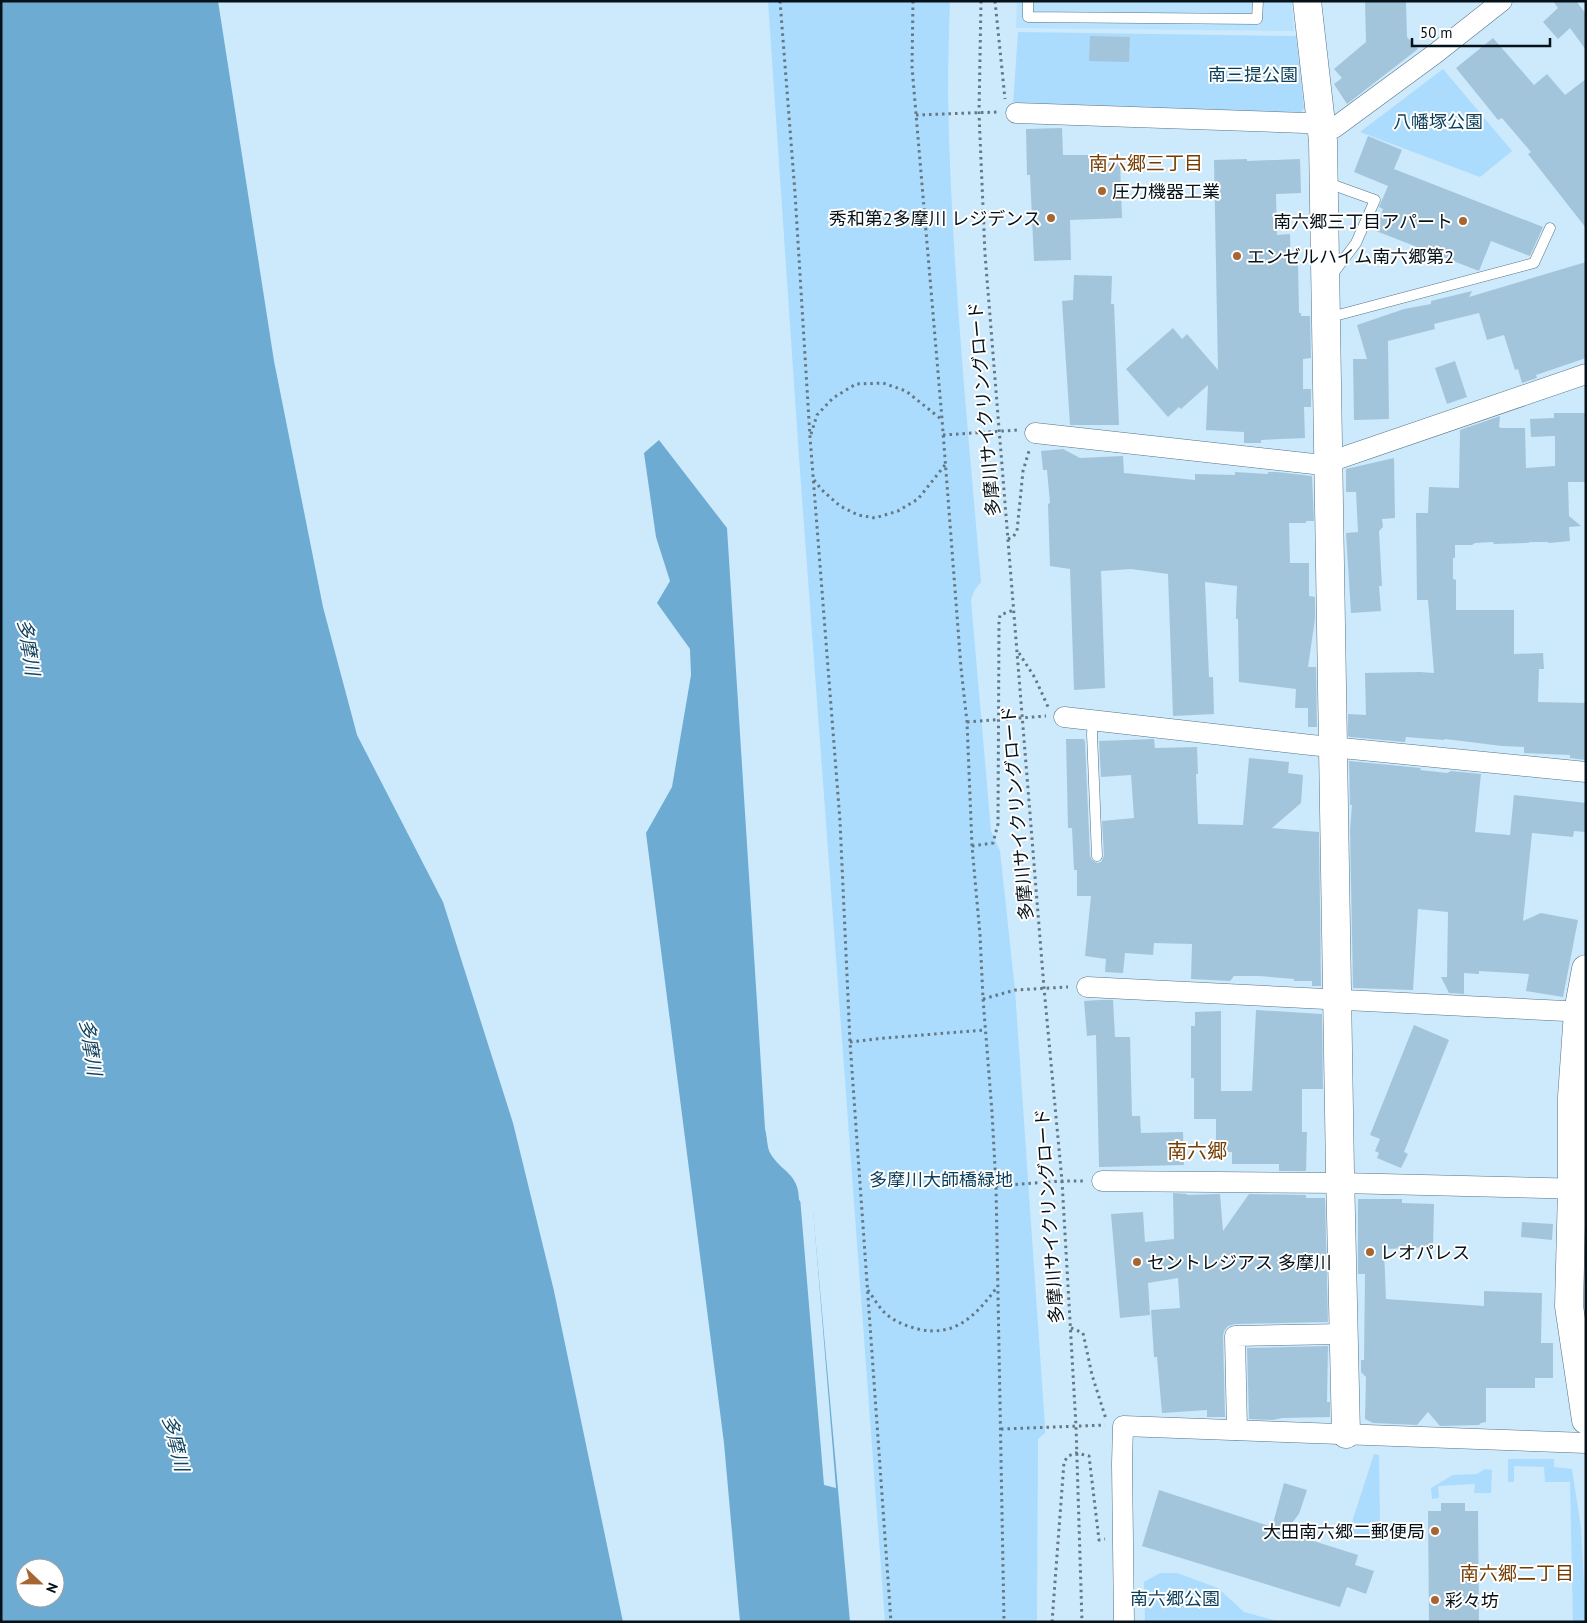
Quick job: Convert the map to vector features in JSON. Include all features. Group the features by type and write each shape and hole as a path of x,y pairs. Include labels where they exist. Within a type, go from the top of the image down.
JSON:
{"street":[{"path":"1307,1 1322,126 1324,181 1346,1434"},
{"path":"1011,108 1305,123 1334,128 1436,53 1502,1"},
{"path":"1035,434 1314,464 1330,462 1586,374"},
{"path":"1055,715 1333,747 1586,772"},
{"path":"1586,968 1572,1097 1579,1189 1569,1306 1586,1420"},
{"path":"1079,987 1582,1012"},
{"path":"1094,1181 1579,1189"},
{"path":"1237,1430 1235,1336 1344,1334"},
{"path":"1124,1622 1123,1426 1586,1443"}],"lane":[{"path":"1028,1 1028,16 1257,19 1258,1"},
{"path":"1324,181 1375,200 1356,243 1326,283"},
{"path":"1326,318 1534,264 1550,228"},
{"path":"1093,720 1097,856"}],"path":[{"path":"780,1 795,193 810,437 840,821 850,1042 891,1622"},
{"path":"913,1 912,68 967,722 972,846 980,935 996,1186 1004,1622"},
{"name":"多摩川サイクリングロード","path":"981,1 979,113 985,254 1044,988 1062,1181 1076,1426 1082,1622"},
{"path":"995,1 1011,108"},
{"path":"916,115 989,112"},
{"path":"810,437 817,415 833,398 856,384 883,383 906,391 942,419"},
{"path":"943,435 1009,430"},
{"path":"1008,539 1017,532 1023,471 1035,434"},
{"path":"814,480 840,506 858,515 875,518 898,511 918,500 945,464"},
{"path":"972,846 993,843 998,824 999,622 1000,615 1014,610"},
{"path":"1018,651 1036,678 1047,704 1055,715"},
{"path":"967,722 1055,715"},
{"path":"983,999 1015,990 1079,987"},
{"path":"850,1042 985,1030"},
{"path":"996,1186 1062,1181 1094,1181"},
{"path":"868,1289 884,1312 906,1326 929,1332 950,1329 966,1321 983,1306 998,1286"},
{"path":"1070,1328 1083,1333 1092,1375 1105,1418 1112,1425"},
{"path":"1001,1429 1101,1425"},
{"path":"1052,1622 1064,1462 1068,1456 1076,1453 1089,1456 1099,1540 1105,1540 1105,1531"}],"shaded area":[{"path":"1017,1 1291,1 1294,31 1016,28"}],"green space":[{"name":"多摩川大師橋緑地","path":"768,1 950,1 948,96 952,218 960,339 981,582 974,591 971,600 991,831 1000,851 1015,990 1045,1427 1045,1433 1038,1439 1037,1622 885,1622 799,457"},
{"name":"南三提公園","path":"1018,32 1296,36 1304,108 1299,115 1013,105"},
{"name":"八幡塚公園","path":"1443,69 1512,151 1480,177 1360,132"},
{"path":"1374,1454 1379,1455 1380,1524 1393,1525 1394,1534 1362,1539 1335,1529 1337,1523 1351,1525"},
{"path":"1508,1459 1554,1459 1554,1467 1572,1469 1581,1528 1586,1622 1573,1622 1570,1482 1545,1482 1544,1467 1514,1466 1514,1482 1508,1482"},
{"path":"1485,1469 1492,1470 1491,1493 1474,1493 1475,1484 1438,1486 1439,1498 1432,1499 1431,1488 1453,1475 1477,1474"},
{"name":"南六郷公園","path":"1160,1573 1177,1573 1218,1588 1244,1612 1280,1622 1145,1622 1144,1582"}],"water":[{"name":"多摩川","path":"1,1 218,1 274,361 323,607 357,735 443,902 513,1123 554,1291 623,1622 1,1622"},
{"path":"659,440 727,528 765,1129 770,1153 793,1178 799,1200 813,1212 850,1622 740,1622 724,1443 646,833 672,787 691,675 690,649 657,603 670,581 656,537 644,453"}],"pier":[{"path":"799,1185 801,1199 813,1208 836,1488 824,1485"}],"building":[{"path":"1365,1 1406,1 1407,37 1418,49 1347,104 1334,84 1342,78 1334,69 1366,42"},
{"path":"1553,1 1576,1 1586,14 1586,50 1570,28 1558,39 1543,22 1558,8"},
{"path":"1090,36 1130,37 1129,62 1089,61"},
{"path":"1493,38 1534,85 1547,74 1565,95 1586,79 1586,228 1528,154 1531,152 1502,118 1498,120 1456,68"},
{"name":"秀和第2多摩川 レジデンス","path":"1062,128 1063,155 1098,155 1099,164 1120,163 1122,218 1070,220 1071,260 1034,261 1030,175 1027,175 1026,129"},
{"name":"南六郷三丁目アパート","path":"1368,136 1402,150 1394,169 1543,227 1530,256 1491,241 1479,271 1376,231 1383,209 1379,207 1388,186 1354,172"},
{"path":"1247,159 1247,161 1300,159 1301,193 1276,194 1277,235 1290,234 1291,264 1298,263 1299,313 1301,313 1301,316 1310,316 1311,358 1303,359 1303,389 1311,389 1311,407 1304,407 1305,438 1261,440 1261,443 1244,443 1244,432 1206,430 1208,385 1181,409 1179,407 1168,417 1126,369 1173,328 1182,339 1187,334 1218,370 1214,160"},
{"path":"1586,262 1586,358 1536,375 1537,378 1522,383 1518,369 1515,370 1504,335 1487,340 1479,313 1434,324 1435,329 1388,341 1389,419 1354,420 1353,359 1367,359 1357,325 1404,309 1431,304 1431,301 1472,291 1469,297"},
{"path":"1074,275 1112,276 1111,304 1114,304 1119,425 1070,425 1062,301 1073,300"},
{"path":"1455,361 1467,397 1447,404 1435,368"},
{"path":"1554,413 1586,413 1586,482 1568,482 1569,516 1581,526 1569,527 1570,541 1494,544 1493,542 1455,545 1453,579 1456,580 1456,610 1514,610 1514,654 1543,653 1544,669 1539,669 1538,702 1586,703 1586,760 1570,758 1570,755 1524,753 1524,747 1445,739 1406,737 1405,742 1348,736 1348,714 1366,715 1365,673 1434,673 1428,600 1417,600 1416,513 1428,513 1429,487 1459,488 1460,430 1500,416 1499,427 1501,428 1525,428 1526,468 1555,466 1555,436 1531,437 1530,419 1554,418"},
{"path":"1063,449 1080,458 1123,456 1124,473 1195,480 1195,474 1235,475 1235,472 1268,474 1268,472 1277,472 1312,476 1314,521 1289,523 1290,563 1309,563 1309,596 1315,597 1315,619 1308,667 1316,667 1317,727 1308,727 1308,708 1295,708 1296,689 1239,682 1238,619 1236,619 1237,586 1205,582 1209,677 1213,677 1214,714 1173,716 1168,574 1131,569 1101,571 1105,688 1074,690 1070,569 1050,566 1048,504 1050,503 1047,470 1043,470 1041,451"},
{"path":"1394,458 1395,518 1382,519 1383,527 1379,531 1382,586 1379,586 1381,611 1351,613 1346,533 1358,532 1356,492 1346,492 1346,469"},
{"path":"1066,739 1084,739 1085,742 1090,856 1097,863 1101,862 1104,856 1102,821 1134,818 1131,775 1101,777 1099,741 1154,739 1155,748 1197,747 1198,824 1243,825 1249,758 1289,762 1288,773 1303,775 1301,803 1272,828 1319,832 1321,986 1312,986 1312,981 1294,981 1294,979 1259,976 1234,976 1230,981 1191,979 1192,944 1154,943 1153,955 1125,953 1123,973 1105,972 1106,959 1085,956 1091,896 1077,896 1077,870 1074,870 1072,828 1068,828"},
{"path":"1349,761 1421,768 1420,770 1447,773 1451,771 1481,774 1475,832 1510,835 1514,795 1586,803 1586,832 1574,831 1573,837 1532,833 1523,921 1541,913 1578,920 1563,997 1526,991 1529,974 1479,971 1479,974 1464,973 1464,994 1449,993 1441,977 1447,977 1448,912 1418,909 1413,990 1353,988 1350,830 1352,805 1350,805"},
{"path":"1113,1000 1115,1037 1130,1037 1132,1116 1140,1116 1141,1133 1183,1132 1184,1165 1099,1167 1096,1035 1087,1036 1084,1001"},
{"path":"1256,1010 1322,1014 1323,1089 1302,1089 1302,1132 1307,1132 1306,1171 1279,1171 1279,1164 1232,1164 1232,1152 1216,1152 1216,1119 1194,1119 1194,1078 1191,1078 1191,1026 1195,1026 1195,1012 1221,1011 1221,1091 1252,1091"},
{"path":"1414,1025 1449,1040 1404,1152 1408,1154 1401,1168 1377,1158 1379,1153 1375,1151 1380,1139 1370,1135"},
{"path":"1173,1193 1187,1195 1220,1194 1223,1231 1249,1194 1306,1195 1306,1198 1325,1198 1328,1322 1235,1324 1228,1326 1223,1336 1225,1417 1207,1417 1207,1410 1162,1413 1157,1357 1154,1357 1151,1310 1180,1308 1178,1278 1148,1283 1150,1315 1120,1318 1111,1214 1143,1212 1145,1242 1174,1239"},
{"path":"1358,1199 1402,1199 1402,1203 1434,1204 1433,1247 1384,1249 1386,1299 1484,1306 1484,1291 1542,1293 1541,1343 1553,1343 1553,1378 1535,1378 1535,1388 1486,1388 1486,1422 1479,1425 1440,1426 1428,1412 1417,1425 1373,1423 1365,1419 1366,1377 1361,1372 1361,1360 1364,1360 1365,1274 1358,1274"},
{"path":"1522,1222 1553,1224 1552,1240 1521,1237"},
{"path":"1328,1346 1327,1402 1330,1402 1330,1417 1282,1418 1273,1420 1249,1419 1247,1348"},
{"path":"1284,1483 1307,1490 1299,1514 1285,1532 1358,1555 1355,1565 1374,1571 1366,1594 1347,1587 1340,1607 1142,1546 1159,1490 1272,1527"},
{"path":"1441,1503 1465,1503 1465,1511 1478,1511 1479,1622 1429,1622 1428,1511 1441,1511"}],"place":[{"name":"圧力機器工業","path":"1102,191"},
{"name":"秀和第2多摩川 レジデンス","path":"1051,218"},
{"name":"南六郷三丁目アパート","path":"1463,221"},
{"name":"エンゼルハイム南六郷第2","path":"1237,256"},
{"name":"レオパレス","path":"1370,1252"},
{"name":"セントレジアス 多摩川","path":"1137,1262"},
{"name":"大田南六郷二郵便局","path":"1435,1531"},
{"name":"彩々坊","path":"1435,1600"}],"district":[{"name":"南六郷三丁目","path":"1146,163"},
{"name":"南六郷","path":"1197,1151"},
{"name":"南六郷二丁目","path":"1517,1573"}]}
